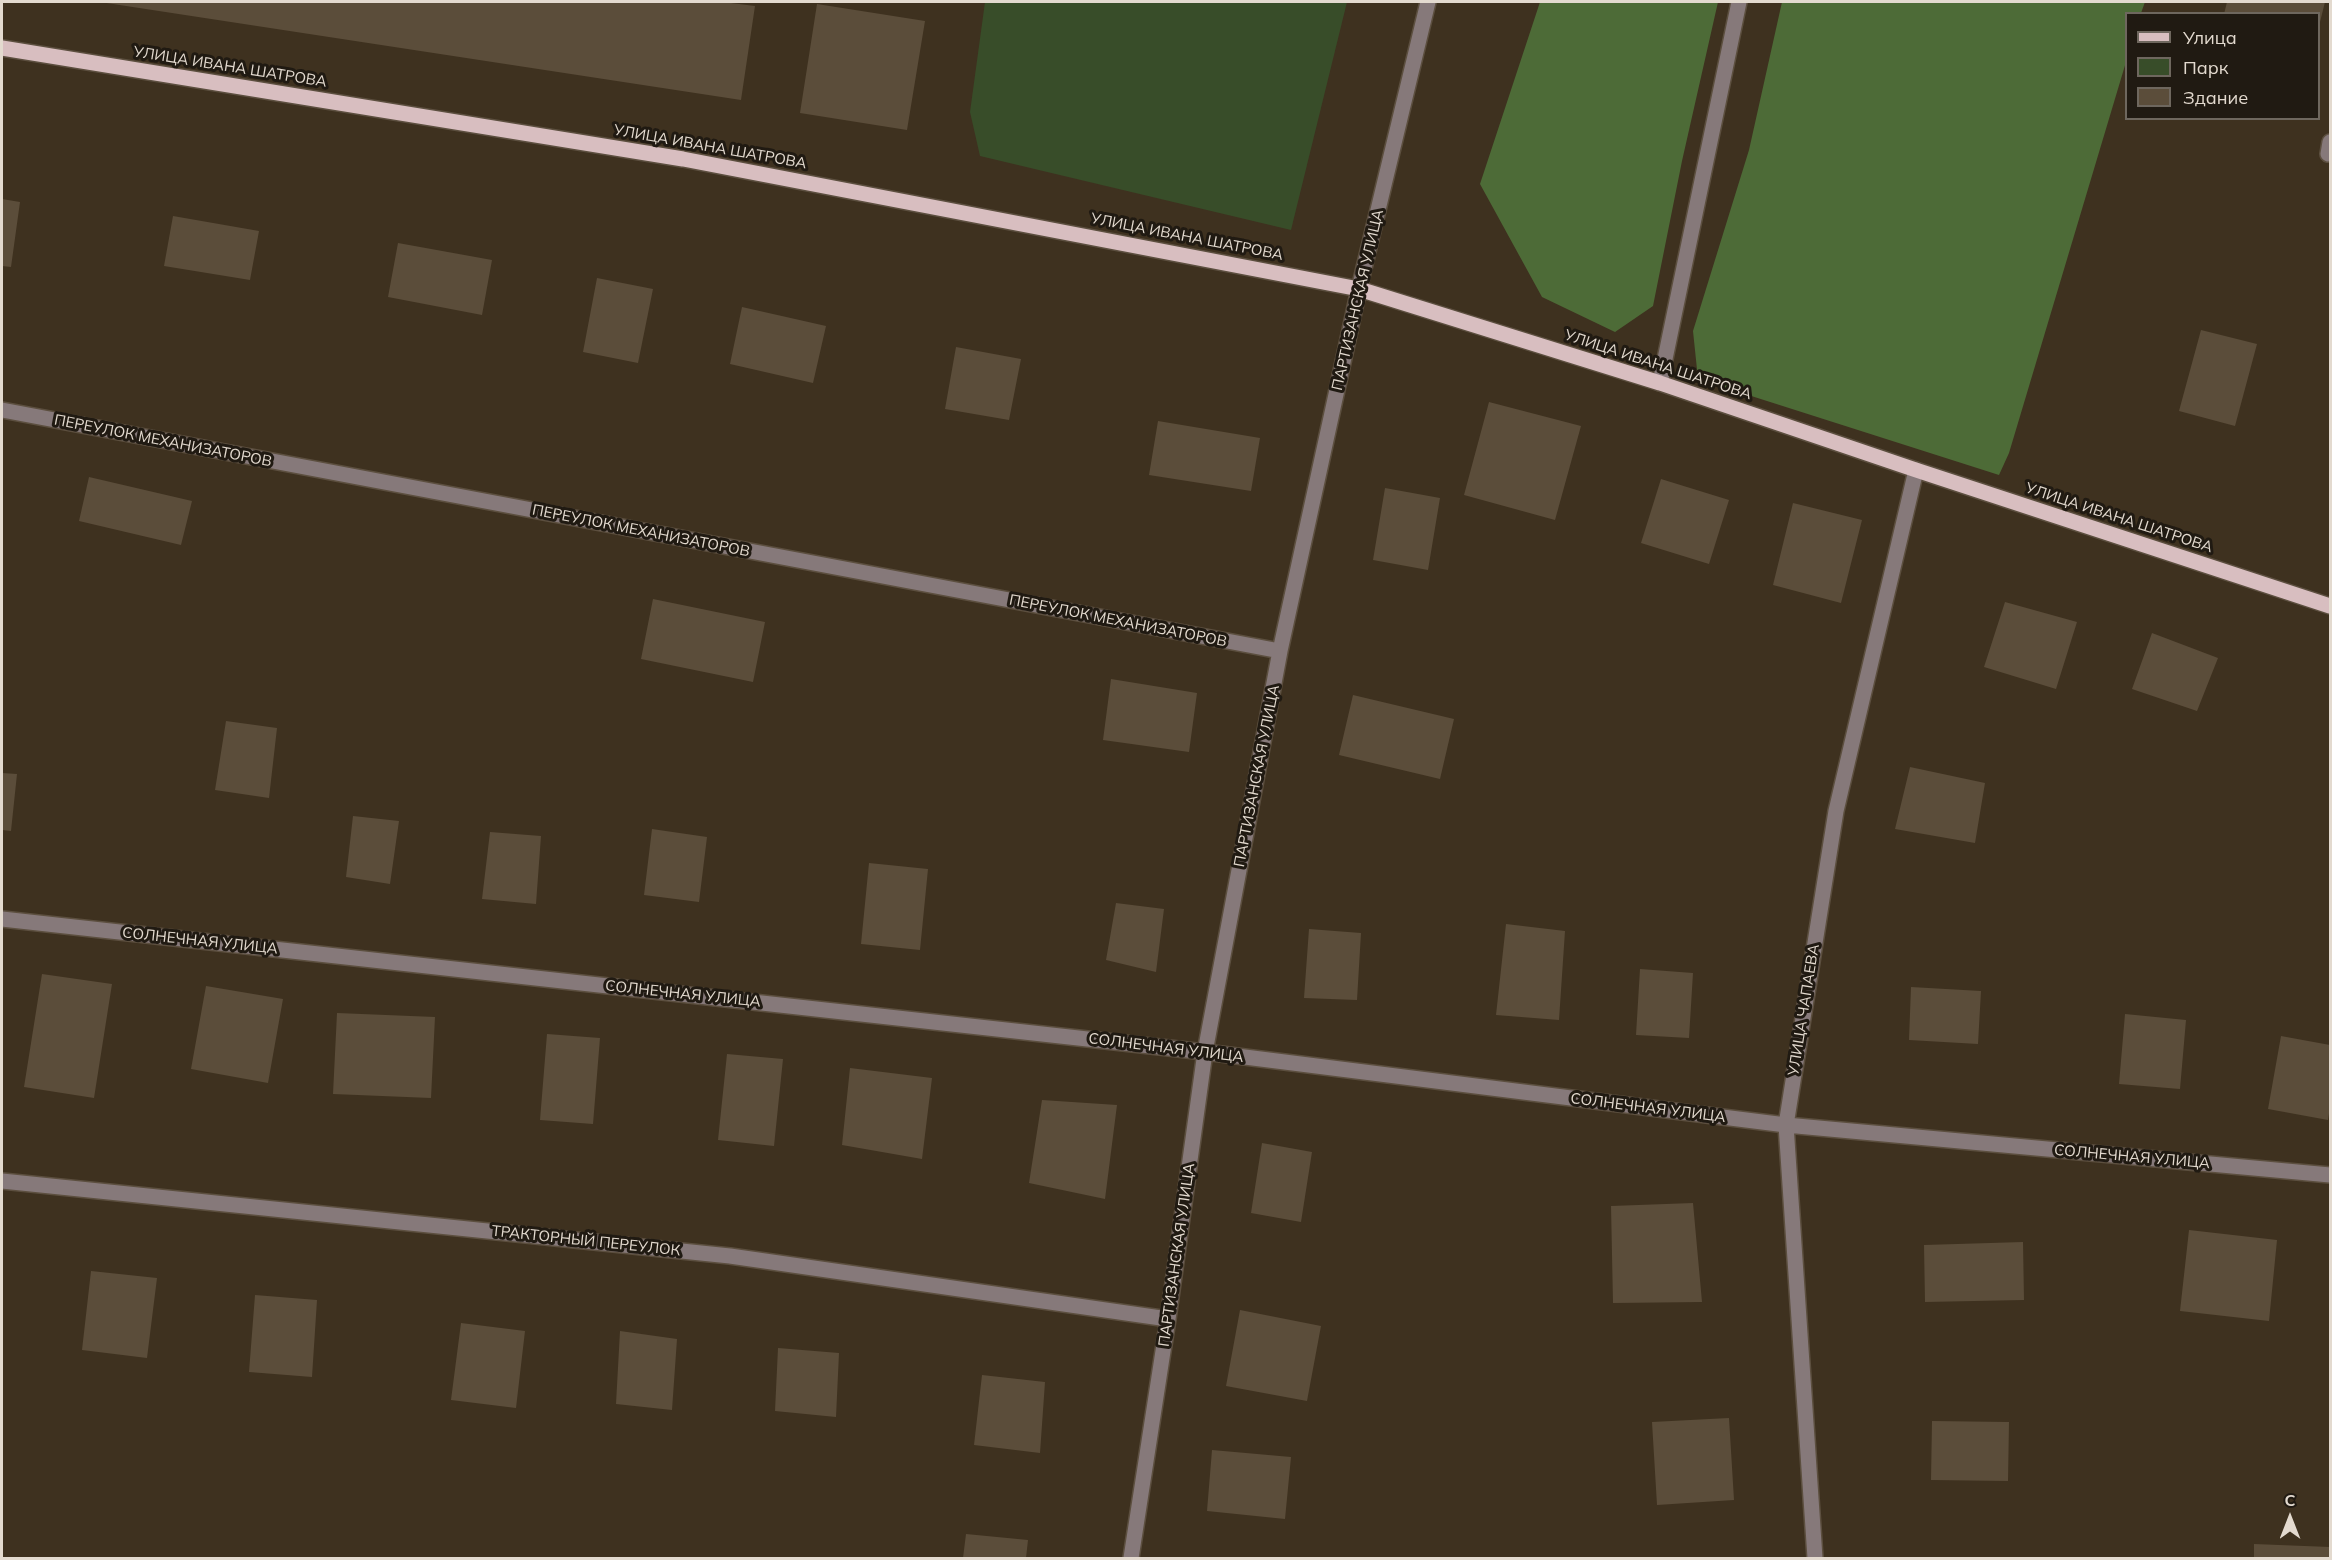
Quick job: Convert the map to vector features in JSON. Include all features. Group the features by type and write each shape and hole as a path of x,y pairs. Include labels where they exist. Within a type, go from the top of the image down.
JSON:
{"main road":[{"name":"УЛИЦА ИВАНА ШАТРОВА","path":"2,48 683,159 1359,289 1660,383 1916,470 2331,606"}],"street":[{"name":"ПАРТИЗАНСКАЯ УЛИЦА","path":"1131,1558 1168,1319 1205,1052 1280,651 1359,289 1428,2"},
{"path":"1660,383 1739,2"},
{"name":"ПЕРЕУЛОК МЕХАНИЗАТОРОВ","path":"2,410 1280,651"},
{"name":"УЛИЦА ЧАПАЕВА","path":"1815,1558 1786,1125 1836,811 1916,470"},
{"name":"СОЛНЕЧНАЯ УЛИЦА","path":"2,919 1205,1052 1786,1125 2331,1175"},
{"name":"ТРАКТОРНЫЙ ПЕРЕУЛОК","path":"2,1181 730,1256 1168,1319"}],"green space":[{"path":"985,2 1347,2 1291,230 980,156 970,112"},
{"path":"1540,2 1718,2 1682,161 1653,306 1615,332 1542,297 1480,184"},
{"path":"1782,2 2145,2 2141,12 2125,12 2125,65 2009,453 1999,475 1698,379 1693,331 1749,150"}],"building":[{"path":"100,2 723,2 755,6 741,100"},
{"path":"2227,2 2325,2 2320,22 2320,12 2224,12"},
{"path":"817,4 925,21 907,130 800,113"},
{"path":"2,199 20,202 11,267 2,266"},
{"path":"173,216 259,231 250,280 164,266"},
{"path":"398,243 492,260 482,315 388,297"},
{"path":"597,278 653,289 638,363 583,352"},
{"path":"742,307 826,326 813,383 730,364"},
{"path":"2201,330 2257,344 2235,426 2179,411"},
{"path":"956,347 1021,359 1009,420 945,409"},
{"path":"1489,402 1581,426 1555,520 1464,495"},
{"path":"1158,421 1260,438 1251,491 1149,475"},
{"path":"89,477 192,501 181,545 79,521"},
{"path":"1661,479 1729,500 1709,564 1641,543"},
{"path":"1385,488 1440,498 1428,570 1373,560"},
{"path":"1793,503 1862,520 1841,603 1773,585"},
{"path":"653,599 765,622 753,682 641,659"},
{"path":"2005,602 2077,622 2056,689 1984,667"},
{"path":"2152,633 2218,658 2197,711 2132,689"},
{"path":"1111,679 1197,693 1189,752 1103,740"},
{"path":"1353,695 1454,719 1440,779 1339,755"},
{"path":"226,721 277,728 269,798 215,790"},
{"path":"1910,767 1985,783 1975,843 1895,829"},
{"path":"2,773 17,774 11,831 2,830"},
{"path":"353,816 399,821 390,884 346,877"},
{"path":"652,829 707,837 699,902 644,895"},
{"path":"490,832 541,836 536,904 482,899"},
{"path":"869,863 928,869 920,950 861,944"},
{"path":"1116,903 1164,909 1156,972 1106,960"},
{"path":"1506,924 1565,931 1559,1020 1496,1015"},
{"path":"1309,929 1361,933 1357,1000 1304,998"},
{"path":"1640,969 1693,973 1689,1038 1636,1035"},
{"path":"42,974 112,984 94,1098 24,1087"},
{"path":"206,986 283,999 268,1083 191,1069"},
{"path":"1911,987 1981,991 1978,1044 1909,1040"},
{"path":"337,1013 435,1017 431,1098 333,1094"},
{"path":"2125,1014 2186,1020 2180,1089 2119,1084"},
{"path":"547,1034 600,1038 593,1124 540,1120"},
{"path":"2281,1036 2330,1045 2328,1120 2268,1109"},
{"path":"727,1054 783,1059 774,1146 718,1140"},
{"path":"850,1068 932,1078 922,1159 842,1145"},
{"path":"1042,1100 1117,1105 1105,1199 1029,1183"},
{"path":"1262,1143 1312,1152 1301,1222 1251,1213"},
{"path":"1693,1203 1702,1302 1613,1303 1611,1206"},
{"path":"2189,1230 2277,1240 2269,1321 2180,1311"},
{"path":"2023,1242 2024,1300 1925,1302 1924,1245"},
{"path":"91,1271 157,1278 147,1358 82,1350"},
{"path":"255,1295 317,1300 312,1377 249,1372"},
{"path":"1240,1310 1321,1326 1307,1401 1226,1386"},
{"path":"461,1323 525,1331 516,1408 451,1400"},
{"path":"620,1331 677,1339 672,1410 616,1404"},
{"path":"778,1348 839,1353 836,1417 775,1411"},
{"path":"982,1375 1045,1382 1040,1453 974,1445"},
{"path":"1729,1418 1734,1500 1657,1505 1652,1422"},
{"path":"1932,1421 2009,1422 2008,1481 1931,1480"},
{"path":"1212,1450 1291,1457 1285,1519 1207,1511"},
{"path":"966,1534 1028,1540 1026,1558 963,1558"},
{"path":"2254,1544 2330,1547 2330,1558 2254,1558"}]}
